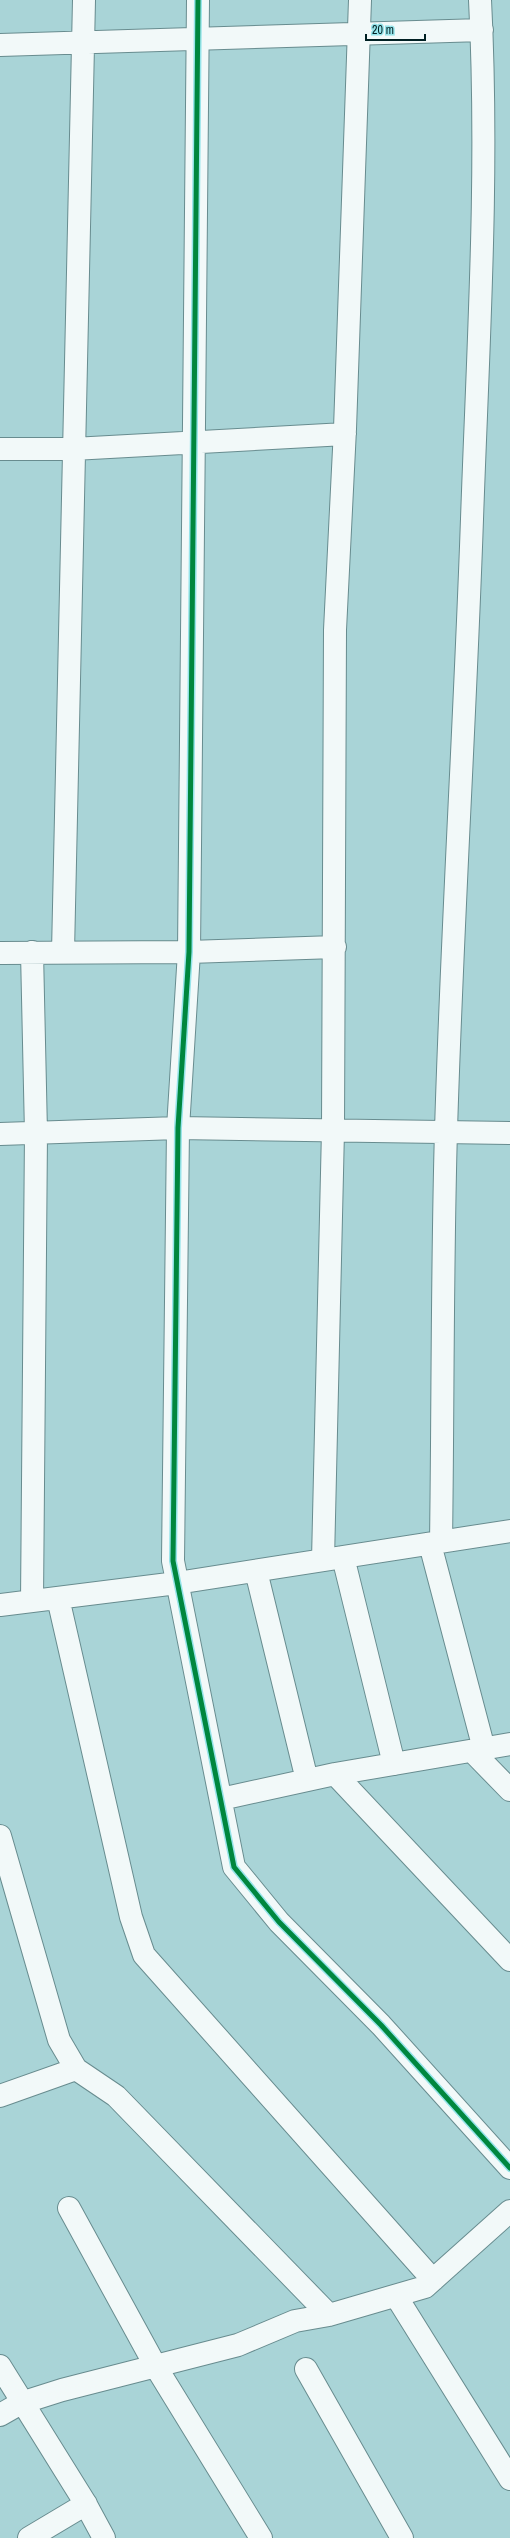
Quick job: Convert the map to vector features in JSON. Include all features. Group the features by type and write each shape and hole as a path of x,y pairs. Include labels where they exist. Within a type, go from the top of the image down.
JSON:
{"street":[{"path":"63,952 84,0"},
{"path":"198,0 189,952 178,1128 173,1561 234,1867 279,1922 381,2025 510,2168"},
{"path":"360,0 345,434 335,630 333,1559 394,1764"},
{"path":"480,0 482,30 483,238 476,397 477,440 446,1131 435,1543 478,1750 510,1790"},
{"path":"0,45 83,40 482,30"},
{"path":"0,448 73,449 194,441 345,434"},
{"path":"0,953 189,952 335,947"},
{"path":"32,952 36,1133 32,1601"},
{"path":"0,1134 178,1128 510,1133"},
{"path":"0,1605 177,1583 510,1531"},
{"path":"256,1571 307,1780"},
{"path":"58,1598 131,1917 144,1955 433,2280"},
{"path":"221,1799 335,1774 510,1744"},
{"path":"335,1774 510,1960"},
{"path":"0,1836 59,2040 76,2070 116,2096 329,2315"},
{"path":"0,2096 76,2070"},
{"path":"69,2208 156,2367 261,2538"},
{"path":"0,2415 21,2403 62,2390 238,2345 295,2321 329,2315 425,2287 510,2211"},
{"path":"396,2296 510,2479"},
{"path":"0,2366 21,2403 86,2504 104,2538"},
{"path":"306,2369 402,2538"},
{"path":"29,2538 86,2504"}],"cycle path":[{"path":"198,0 189,952 178,1128 173,1561 234,1867 279,1922 381,2025 510,2168"}]}
